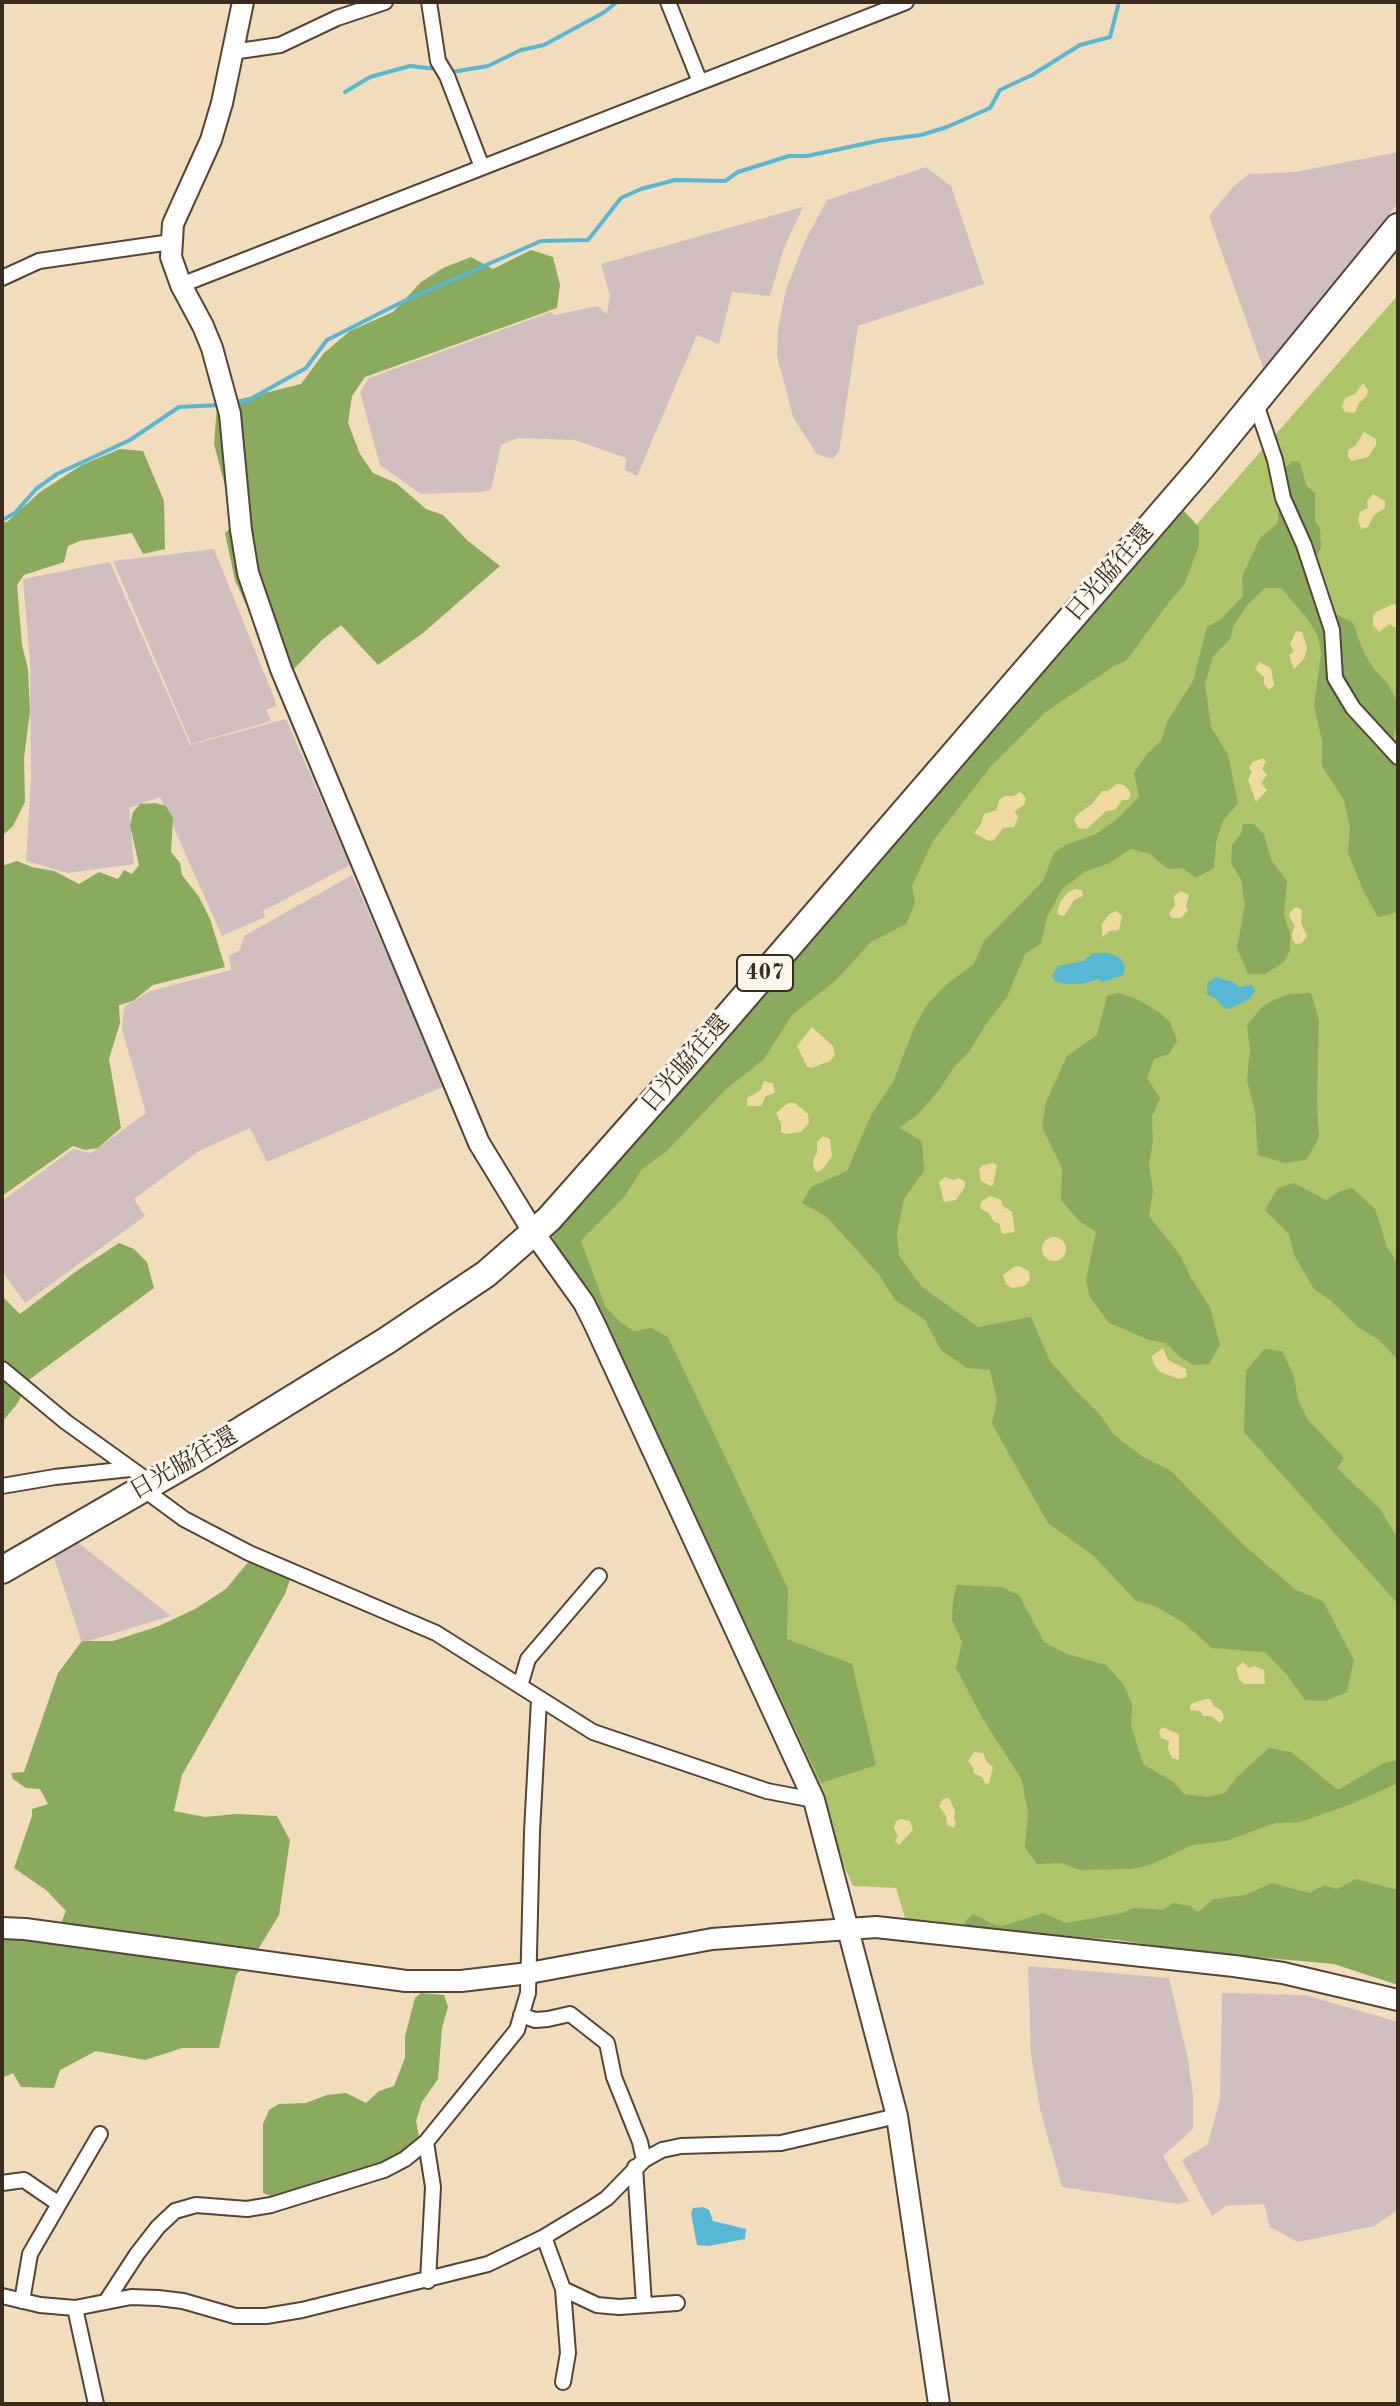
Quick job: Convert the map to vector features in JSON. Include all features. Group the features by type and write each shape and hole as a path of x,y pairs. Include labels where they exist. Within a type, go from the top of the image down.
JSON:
{"highway":[{"name":"日光脇往還","path":"2,1570 141,1480 264,1416 423,1317 486,1274 534,1233 568,1200 1201,468 1398,227"}],"street":[{"path":"243,2 222,103 211,140 173,224 171,257 212,348 230,414 248,573 281,669 479,1143 534,1233 584,1303 814,1800 897,2116 939,2404"},
{"path":"334,2 337,18"},
{"path":"232,52 280,45 337,18 385,2"},
{"path":"429,2 438,61 447,76 482,167"},
{"path":"668,2 700,82"},
{"path":"181,285 906,2"},
{"path":"2,278 39,261 171,242"},
{"path":"1255,401 1275,460 1283,498 1304,545 1332,630 1335,678 1353,708 1398,757"},
{"path":"2,1369 141,1480 184,1519 249,1553 436,1633 593,1732 767,1791 814,1800"},
{"path":"2,1486 141,1480"},
{"path":"520,1686 528,1659 586,1595 599,1576"},
{"path":"107,2300 137,2254 175,2211 196,2205 247,2209 271,2205 384,2170 426,2142 517,2030 528,1993 539,1700"},
{"path":"2,1928 406,1981 461,1981 529,1973 712,1939 876,1927 1234,1966 1283,1973 1398,2000"},
{"path":"521,2015 535,2020 570,2014 607,2043 614,2077 640,2142 644,2304"},
{"path":"2,2296 40,2305 75,2308 107,2300 158,2298 183,2301 235,2316 266,2316 428,2281 488,2264 544,2237 607,2198 640,2163 662,2150 681,2146 781,2143 897,2116"},
{"path":"22,2301 30,2254 100,2134"},
{"path":"426,2142 433,2187 428,2281"},
{"path":"2,2183 24,2180 59,2204"},
{"path":"544,2237 563,2289 568,2353 563,2382"},
{"path":"563,2289 597,2305 619,2307 677,2303"},
{"path":"75,2308 96,2404"}],"shaded area":[{"path":"1398,152 1398,203 1264,370 1209,216 1233,187 1249,174 1295,172"},
{"path":"926,167 951,186 984,284 858,326 839,452 833,458 827,458 816,453 793,417 777,356 778,329 786,289 806,239 827,200"},
{"path":"803,207 784,248 770,296 732,292 719,344 697,335 637,476 625,470 626,458 575,440 517,438 501,445 491,490 481,492 421,494 380,465 360,392 369,378 551,312 555,315 598,306 607,314 610,295 601,264"},
{"path":"214,549 277,705 266,710 271,721 191,744 113,561"},
{"path":"110,562 190,745 286,719 350,865 263,911 265,917 222,936 160,797 129,808 134,864 68,873 26,861 31,780 30,662 23,579"},
{"path":"352,875 445,1086 267,1162 250,1128 199,1151 134,1199 145,1216 25,1303 2,1271 2,1201 73,1149 91,1153 146,1113 122,1029 124,1007 150,991 231,970 229,956 240,950 244,936"},
{"path":"76,1541 171,1616 82,1643 53,1555"},
{"path":"1028,1966 1169,1978 1188,2059 1193,2129 1163,2156 1189,2201 1179,2204 1062,2187 1040,2109 1031,2055"},
{"path":"1222,1993 1305,1995 1398,2022 1398,2210 1374,2226 1298,2242 1270,2227 1264,2204 1226,2206 1212,2216 1182,2160 1208,2144 1220,2098"}],"green space":[{"path":"531,250 553,257 560,285 557,308 365,377 352,396 348,423 360,454 373,473 396,483 426,509 443,515 468,541 500,566 423,633 378,665 341,625 287,676 255,625 235,580 225,533 235,524 214,444 217,405 301,384 324,353 350,331 393,312 421,282 443,268 471,257 493,269"},
{"path":"1398,295 1398,1917 1063,1932 906,1921 896,1888 853,1886 568,1236 599,1205"},
{"path":"120,449 143,451 164,501 165,549 143,554 132,533 80,541 68,546 64,562 24,575 17,585 30,711 24,758 25,802 13,826 2,836 2,522 7,522 40,492 82,465"},
{"path":"1293,461 1300,462 1306,485 1315,493 1315,521 1320,528 1321,548 1306,576 1311,589 1321,606 1353,623 1364,653 1398,703 1393,741 1398,754 1398,912 1378,917 1363,890 1348,853 1350,827 1344,800 1322,766 1322,741 1314,706 1321,653 1318,636 1281,588 1265,588 1247,605 1234,625 1230,639 1213,657 1205,683 1211,727 1228,755 1238,803 1223,821 1216,842 1214,868 1196,878 1182,868 1168,869 1150,854 1131,849 1107,864 1086,871 1062,889 1047,917 1041,943 1025,954 1007,997 939,1090 917,1115 899,1128 922,1141 924,1171 904,1199 897,1233 899,1256 922,1287 978,1327 1031,1317 1050,1361 1098,1412 1114,1435 1143,1457 1170,1470 1246,1547 1296,1590 1323,1601 1354,1660 1347,1692 1325,1701 1305,1700 1265,1652 1212,1648 1184,1623 1155,1606 1136,1601 1094,1556 1048,1523 992,1424 997,1400 990,1370 967,1368 941,1350 925,1320 895,1300 880,1276 827,1217 802,1203 811,1187 847,1171 871,1115 893,1082 926,1006 947,984 974,964 984,941 1043,881 1054,853 1096,834 1139,797 1134,773 1161,741 1167,722 1193,681 1207,627 1221,619 1243,596 1242,577 1260,538 1278,523 1279,473"},
{"path":"1183,510 1199,527 1199,546 1184,585 1126,661 1047,711 991,766 933,841 912,886 915,904 906,924 871,942 836,980 792,1015 764,1059 725,1090 667,1151 642,1169 625,1196 581,1241 605,1306 634,1331 651,1328 668,1337 788,1589 787,1639 852,1664 876,1765 821,1783 590,1295 566,1266 551,1234 596,1177 630,1148 1015,698 1111,594 1125,570 1165,519"},
{"path":"140,804 166,806 173,818 171,852 210,919 225,967 153,985 133,1001 119,1005 120,1023 109,1059 121,1128 98,1148 85,1150 73,1146 2,1196 2,866 17,861 54,871 79,884 99,872 118,879 124,870 132,874 139,865 130,825 133,812"},
{"path":"1243,824 1254,824 1264,834 1271,860 1287,881 1284,915 1290,934 1290,950 1284,962 1265,974 1248,974 1237,948 1245,905 1241,880 1231,863 1232,845 1241,834"},
{"path":"1119,993 1159,1012 1170,1022 1177,1041 1169,1054 1154,1059 1147,1078 1160,1098 1152,1116 1153,1141 1149,1164 1153,1191 1149,1216 1180,1255 1210,1307 1220,1345 1209,1364 1194,1365 1166,1343 1149,1340 1109,1323 1090,1297 1086,1280 1096,1232 1079,1221 1061,1200 1062,1168 1042,1127 1046,1102 1067,1056 1097,1035 1107,996"},
{"path":"1311,993 1319,1020 1319,1138 1306,1160 1285,1163 1258,1155 1255,1112 1247,1080 1250,1049 1247,1025 1262,1007 1275,999 1290,994"},
{"path":"1294,1183 1326,1200 1352,1188 1375,1209 1387,1247 1398,1264 1398,1360 1379,1340 1358,1327 1314,1289 1294,1255 1289,1234 1265,1210 1278,1188"},
{"path":"119,1243 134,1249 147,1262 154,1288 30,1379 17,1404 2,1422 2,1296 20,1314"},
{"path":"1264,1349 1282,1351 1294,1376 1298,1400 1308,1420 1344,1458 1337,1468 1380,1509 1398,1539 1398,1604 1244,1432 1246,1371"},
{"path":"249,1561 291,1577 285,1594 182,1775 174,1811 205,1817 236,1814 277,1816 290,1840 279,1915 259,1948 236,1975 219,2048 182,2048 145,2060 96,2051 60,2070 54,2088 21,2087 13,2073 2,2078 2,1939 55,1938 66,1911 46,1890 14,1868 32,1809 48,1804 40,1789 26,1788 13,1779 11,1773 24,1772 58,1673 82,1641 113,1641 159,1626 195,1609 226,1589"},
{"path":"957,1585 1001,1587 1019,1595 1044,1642 1067,1654 1106,1665 1123,1684 1132,1704 1131,1725 1143,1764 1173,1782 1184,1794 1207,1797 1225,1793 1237,1777 1269,1748 1291,1752 1338,1790 1384,1763 1398,1760 1398,1783 1300,1822 1275,1823 1226,1841 1192,1845 1150,1865 1132,1869 1080,1870 1061,1863 1037,1864 1025,1847 1028,1813 1022,1780 983,1719 956,1668 962,1642 952,1620"},
{"path":"1356,1879 1398,1890 1398,1985 1334,1964 1190,1951 1118,1940 967,1928 965,1922 973,1914 1003,1926 1043,1913 1066,1923 1122,1913 1133,1908 1163,1910 1173,1903 1190,1906 1198,1912 1214,1899 1245,1895 1272,1883 1310,1893 1324,1885 1337,1889"},
{"path":"421,1993 444,1995 448,2007 442,2028 438,2079 422,2102 416,2121 419,2137 405,2151 380,2163 294,2189 276,2198 263,2193 263,2124 269,2110 279,2104 306,2103 327,2095 346,2093 366,2103 379,2091 394,2086 405,2058 405,2036 415,1998"}],"sand":[{"path":"1363,383 1368,390 1367,396 1359,403 1355,413 1345,412 1342,407 1345,398 1355,394"},
{"path":"1364,432 1376,439 1376,445 1368,457 1352,461 1348,450 1355,446"},
{"path":"1373,494 1385,501 1385,508 1374,515 1368,527 1361,529 1358,520 1360,512 1368,508 1367,501"},
{"path":"1393,604 1398,607 1398,626 1395,628 1390,624 1379,632 1373,625 1373,616"},
{"path":"1296,631 1302,632 1307,648 1304,659 1294,669 1289,655 1294,651 1290,644"},
{"path":"1259,662 1271,668 1274,685 1269,690 1264,684 1264,677 1255,669"},
{"path":"1263,758 1266,762 1262,769 1267,775 1261,783 1267,790 1256,802 1248,780 1252,771 1249,769 1252,762"},
{"path":"1117,784 1129,790 1131,795 1128,800 1122,800 1115,810 1106,811 1087,829 1078,828 1074,819 1079,813 1092,804 1102,791 1108,791"},
{"path":"1019,792 1026,799 1024,805 1015,811 1018,818 1014,827 1003,828 994,840 989,841 974,833 984,814 996,810 1000,799"},
{"path":"1075,889 1082,890 1083,896 1074,900 1064,916 1059,915 1057,912 1061,901"},
{"path":"1181,891 1189,895 1188,910 1181,918 1172,918 1169,914 1175,905 1174,896"},
{"path":"1296,907 1302,910 1301,923 1307,936 1302,943 1296,944 1292,939 1295,926 1289,916"},
{"path":"1116,911 1122,916 1119,930 1110,931 1102,937 1102,924 1109,914"},
{"path":"812,1027 833,1046 835,1055 830,1061 812,1068 807,1067 797,1046"},
{"path":"764,1081 773,1083 775,1093 766,1096 761,1106 747,1106 747,1098 761,1090"},
{"path":"788,1103 795,1103 808,1114 809,1123 801,1132 781,1132 776,1113"},
{"path":"823,1136 830,1139 832,1156 817,1172 813,1160 817,1142"},
{"path":"993,1163 997,1165 993,1185 990,1186 981,1181 979,1169"},
{"path":"945,1177 953,1180 959,1178 965,1182 956,1200 944,1202 939,1182"},
{"path":"990,1196 1001,1200 1002,1205 1012,1212 1015,1232 1002,1234 999,1223 981,1209 982,1201"},
{"path":"1054,1237 1065,1244 1066,1249 1059,1260 1054,1261 1043,1254 1042,1249 1049,1238"},
{"path":"1019,1266 1029,1271 1030,1280 1024,1286 1012,1288 1006,1284 1003,1275"},
{"path":"1163,1348 1168,1360 1186,1369 1187,1377 1179,1379 1160,1372 1152,1356"},
{"path":"1243,1662 1249,1668 1254,1666 1264,1670 1265,1684 1244,1684 1239,1679 1236,1668"},
{"path":"1210,1699 1222,1711 1224,1718 1220,1723 1211,1716 1203,1716 1200,1711 1190,1710 1191,1704"},
{"path":"1162,1727 1179,1734 1179,1760 1172,1758 1169,1741 1161,1738 1159,1732"},
{"path":"974,1752 983,1753 993,1767 989,1783 985,1784 982,1777 973,1773 974,1769 968,1761"},
{"path":"949,1798 955,1811 954,1828 947,1825 946,1816 939,1806 943,1799"},
{"path":"896,1821 910,1821 913,1830 899,1845 895,1841 898,1836 894,1828"}],"water":[{"path":"1093,953 1109,953 1121,959 1125,967 1123,975 1103,982 1098,979 1082,984 1055,981 1052,976 1058,966 1083,961"},
{"path":"1216,977 1239,987 1252,985 1255,991 1248,1000 1229,1009 1224,1008 1207,994 1207,983"},
{"path":"693,2208 709,2210 713,2221 746,2229 745,2239 709,2246 697,2245 691,2213"}],"waterway":[{"path":"452,72 488,66 521,50 544,45 617,2"},
{"path":"234,403 247,401 306,368 327,340 406,300 541,241 588,240 621,198 641,189 675,180 725,181 738,172 789,156 807,156 921,135 990,108 1000,90 1032,75 1080,45 1110,37 1119,2"},
{"path":"345,92 370,77 410,66 437,69"},
{"path":"2,520 15,513 36,489 57,474 130,440 179,407 220,405"}]}
